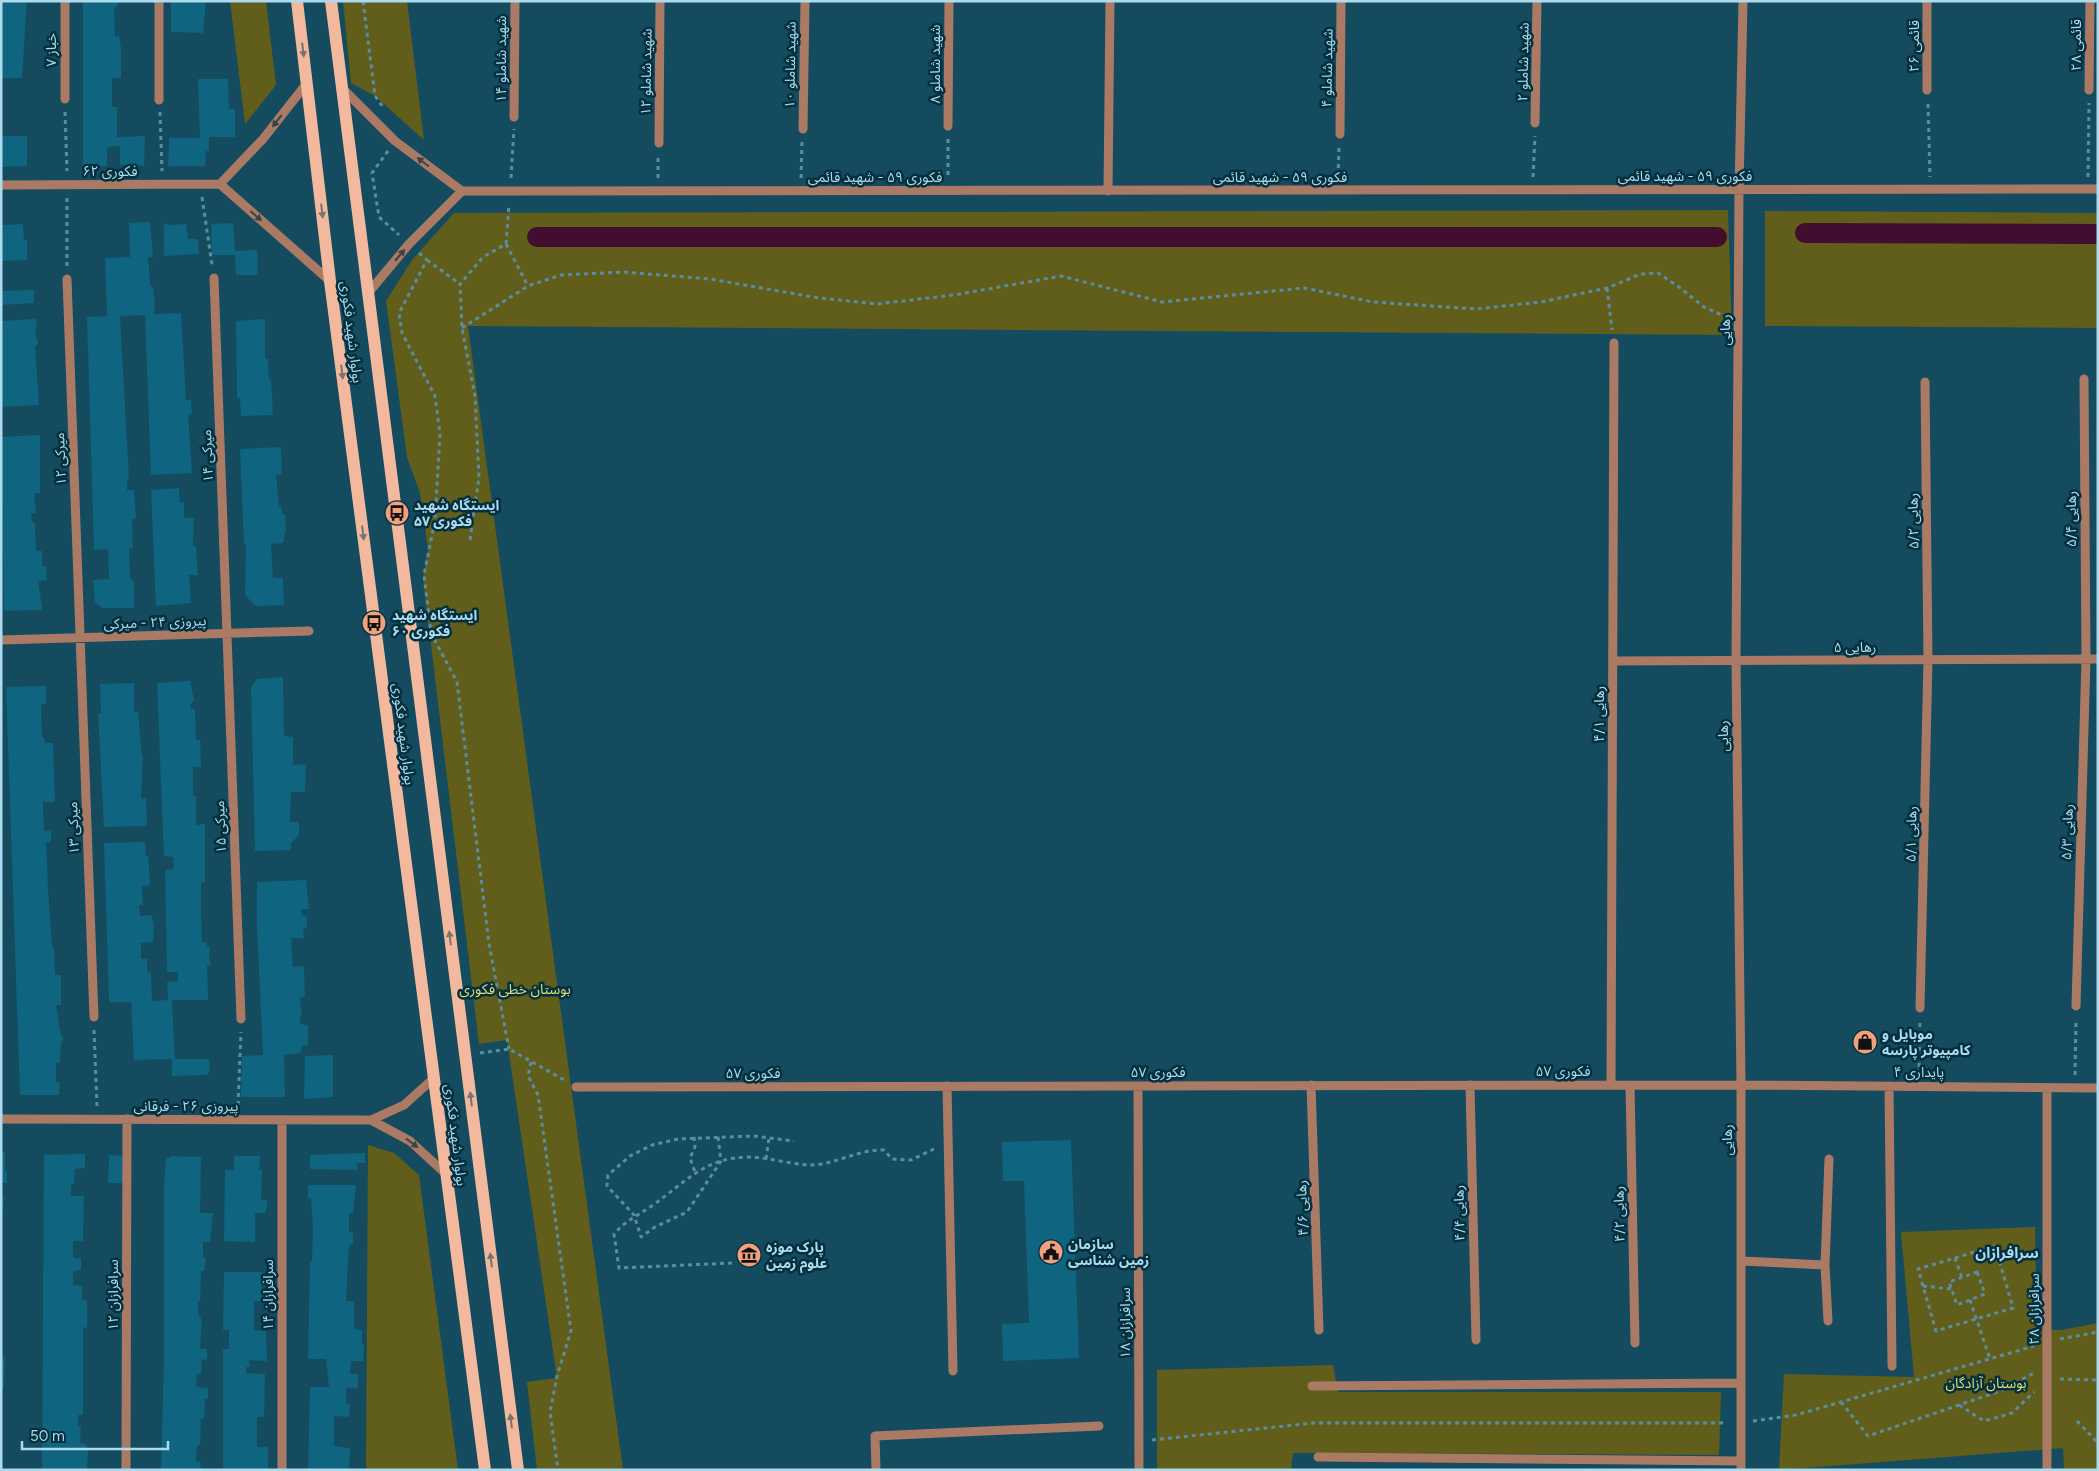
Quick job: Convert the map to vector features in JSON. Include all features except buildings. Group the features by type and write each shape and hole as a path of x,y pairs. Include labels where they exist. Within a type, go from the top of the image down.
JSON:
{"main road":[{"name":"بولوار شهید فکوری","path":"297,1 330,281 485,1470"},
{"name":"بولوار شهید فکوری","path":"331,1 518,1470"}],"street":[{"name":"خباز ۷","path":"64,99 65,1"},
{"path":"159,1 159,100"},
{"name":"شهید شاملو ۱۴","path":"514,117 515,1"},
{"name":"شهید شاملو ۱۲","path":"658,143 660,1"},
{"name":"شهید شاملو ۱۰","path":"802,129 805,1"},
{"name":"شهید شاملو ۸","path":"948,126 949,1"},
{"path":"1108,191 1110,1"},
{"name":"شهید شاملو ۴","path":"1340,134 1341,1"},
{"name":"شهید شاملو ۲","path":"1536,122 1537,1"},
{"name":"رهایی","path":"1741,1466 1741,1085 1736,661 1739,190 1743,1"},
{"name":"قائمی ۲۶","path":"1927,1 1928,90"},
{"name":"قائمی ۲۸","path":"2089,90 2090,1"},
{"path":"307,83 263,139 220,184 330,281"},
{"path":"341,87 394,141 462,191 409,244 369,292"},
{"name":"فکوری ۶۲","path":"1,185 220,184"},
{"name":"فکوری ۵۹ - شهید قائمی","path":"462,191 2098,189"},
{"name":"میرکی ۱۴","path":"214,278 227,634"},
{"name":"میرکی ۱۲","path":"67,279 80,638"},
{"name":"رهایی ۴/۱","path":"1611,1085 1614,343"},
{"name":"رهایی ۵/۴","path":"2084,379 2086,659"},
{"name":"رهایی ۵/۲","path":"1925,382 1928,660"},
{"name":"پیروزی ۲۴ - میرکی","path":"1,640 309,631"},
{"name":"میرکی ۱۵","path":"227,634 241,1019"},
{"name":"میرکی ۱۳","path":"80,638 94,1017"},
{"name":"رهایی ۵/۳","path":"2076,1006 2086,659"},
{"name":"رهایی ۵","path":"1613,661 2098,659"},
{"name":"رهایی ۵/۱","path":"1920,1008 1928,660"},
{"path":"371,1120 404,1105 434,1078"},
{"name":"رهایی ۴/۶","path":"1312,1085 1319,1330"},
{"name":"رهایی ۴/۴","path":"1470,1085 1476,1340"},
{"name":"رهایی ۴/۲","path":"1630,1085 1635,1343"},
{"name":"فکوری ۵۷","path":"576,1087 1741,1085"},
{"name":"پایداری ۴","path":"1741,1085 2098,1088"},
{"path":"947,1086 953,1371"},
{"name":"سرافرازان ۱۸","path":"1138,1086 1139,1470"},
{"path":"1889,1086 1892,1366"},
{"name":"سرافرازان ۲۸","path":"2047,1088 2047,1470"},
{"name":"پیروزی ۲۶ - فرقانی","path":"1,1119 371,1120"},
{"name":"سرافرازان ۱۲","path":"126,1470 127,1119"},
{"name":"سرافرازان ۱۴","path":"282,1120 282,1470"},
{"path":"371,1120 410,1141 446,1174"},
{"path":"1828,1321 1825,1264 1829,1159"},
{"path":"1740,1261 1825,1264"},
{"path":"1312,1386 1740,1382"},
{"path":"876,1470 875,1436 1099,1426"},
{"path":"1318,1457 1741,1466"}],"path":[{"path":"362,1 375,96 386,110"},
{"path":"1928,90 1930,190"},
{"path":"2088,189 2089,90"},
{"path":"64,99 67,184 67,279"},
{"path":"159,100 162,184"},
{"path":"514,117 506,244 528,286"},
{"path":"1533,190 1536,122"},
{"path":"948,126 948,191"},
{"path":"801,191 802,129"},
{"path":"1338,190 1340,134"},
{"path":"394,141 372,173 379,217 426,260 460,284"},
{"path":"657,191 658,143"},
{"path":"200,184 214,278"},
{"path":"470,540 479,476 475,396 462,328 460,284 483,257 506,244"},
{"path":"426,260 399,313 402,334 435,396 440,434 435,520 424,575 431,633 457,682 489,944 509,1049"},
{"path":"462,328 528,286 561,274 624,272 710,279 819,298 877,304 954,295 1061,276 1162,302 1304,288 1372,302 1476,310 1541,302 1608,288 1641,274 1658,273 1680,286 1704,307 1738,323"},
{"path":"1608,288 1614,343"},
{"path":"2075,1087 2076,1006"},
{"path":"1919,1086 1920,1008"},
{"path":"94,1017 98,1119"},
{"path":"238,1120 241,1019"},
{"path":"465,1055 509,1049 576,1087"},
{"path":"531,1062 528,1076 538,1095 570,1331 557,1376 550,1412 558,1470"},
{"path":"694,1137 695,1147 690,1158 695,1172"},
{"path":"718,1137 721,1161 687,1212 655,1227 641,1237 634,1215 608,1186 608,1175 630,1156 652,1146 694,1137 718,1137 769,1138 794,1141"},
{"path":"766,1159 769,1138"},
{"path":"732,1263 619,1268 614,1234 634,1215 651,1206 695,1172 721,1161 749,1157 820,1165 866,1150 884,1150 892,1159 911,1160 948,1142"},
{"path":"1995,1246 2013,1308 1936,1331 1918,1269 1955,1258 1995,1246"},
{"path":"1955,1258 1962,1278"},
{"path":"1977,1272 1985,1294 1957,1305 1948,1282 1962,1278 1977,1272"},
{"path":"1923,1286 1951,1289"},
{"path":"1970,1300 1990,1359"},
{"path":"1139,1442 1313,1423 1740,1423 1796,1415 2047,1342 2098,1332"},
{"path":"1841,1402 1868,1436 2000,1391 2048,1366"},
{"path":"1959,1405 1984,1421 2012,1412 2047,1379 2098,1380"},
{"path":"2077,1421 2098,1443"}],"green space":[{"path":"230,1 266,1 276,85 245,124"},
{"path":"343,1 407,1 424,140 375,96 351,83"},
{"name":"بوستان خطی فکوری","path":"1728,210 1732,335 468,326 623,1470 537,1470 527,1382 557,1378 507,1040 479,1044 423,578 428,549 420,493 407,457 386,301 412,260 454,213"},
{"path":"1765,211 2098,213 2098,328 1765,326"},
{"path":"368,1145 394,1153 419,1175 458,1470 366,1470"},
{"name":"بوستان آزادگان","path":"2035,1227 2037,1330 2062,1330 2098,1323 2098,1470 2064,1470 2063,1448 1779,1470 1784,1374 1914,1377 1901,1232"},
{"path":"1333,1365 1338,1392 1721,1392 1719,1455 1293,1453 1291,1470 1157,1470 1157,1370"}],"waterway":[{"path":"1805,233 2098,234"},
{"path":"537,237 1717,237"}],"place":[{"name":"ایستگاه شهید فکوری ۵۷","path":"397,513"},
{"name":"ایستگاه شهید فکوری ۶۰","path":"374,623"},
{"name":"موبایل و کامپیوتر پارسه","path":"1865,1042"},
{"name":"سازمان زمین شناسی","path":"1051,1252"},
{"name":"پارک موزه علوم زمین","path":"749,1255"}],"district":[{"name":"سرافرازان","path":"2007,1253"}]}
